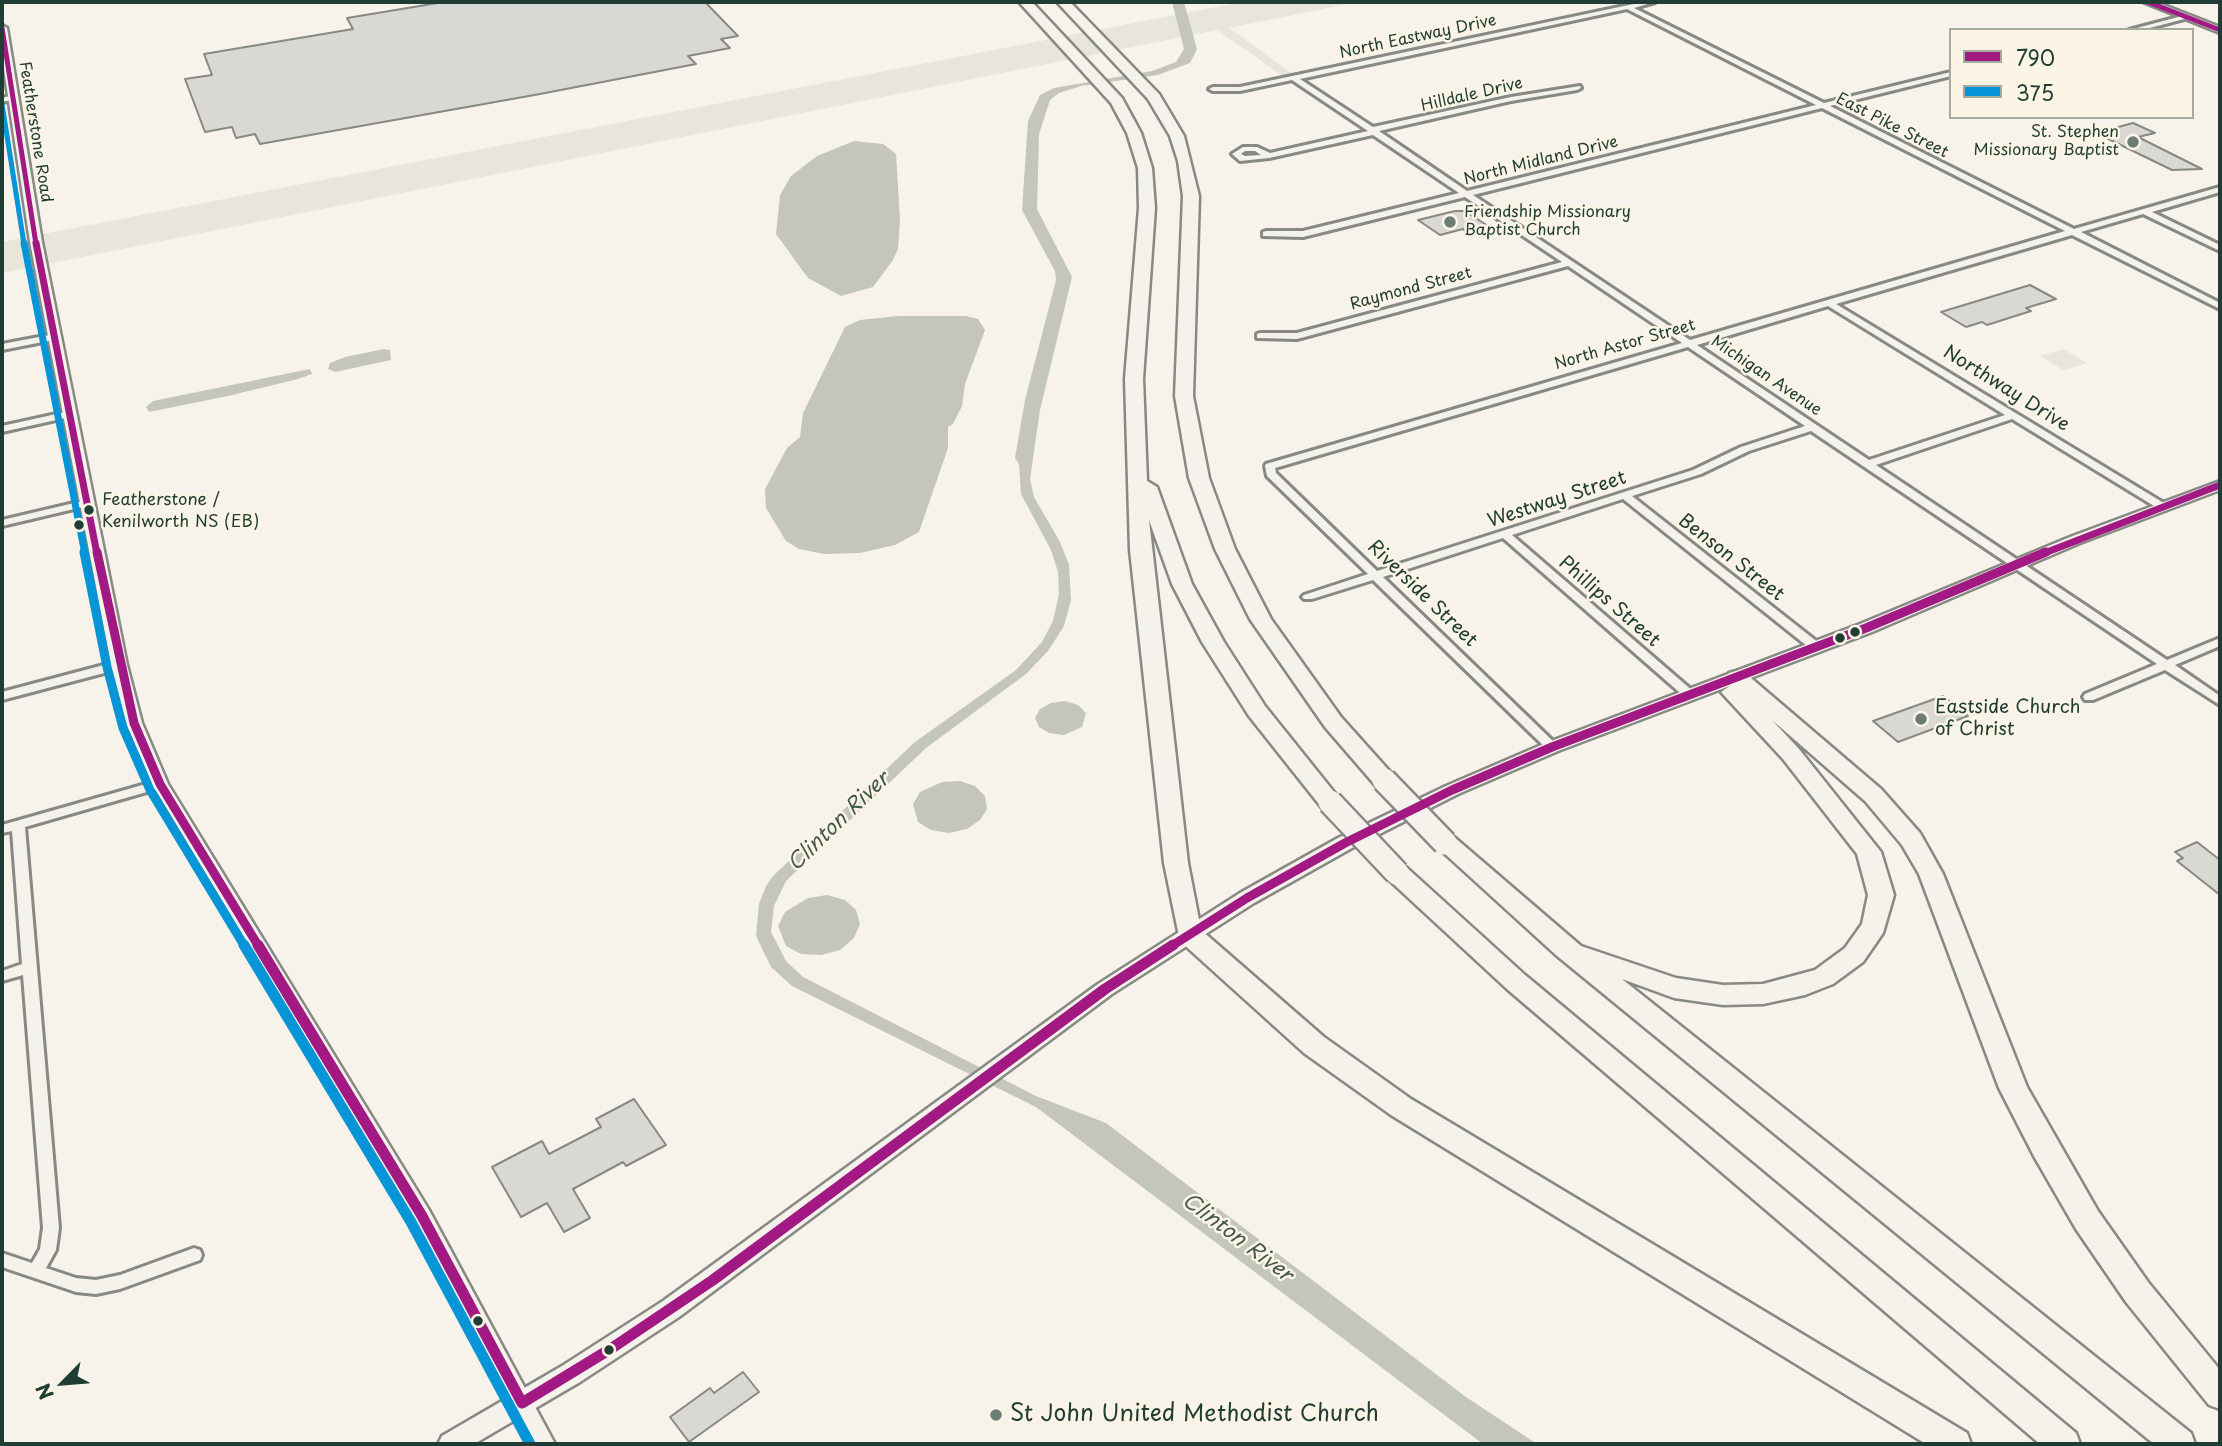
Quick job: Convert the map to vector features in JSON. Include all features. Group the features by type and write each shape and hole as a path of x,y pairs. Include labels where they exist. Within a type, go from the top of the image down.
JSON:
{"highway":[{"path":"1025,2 1109,91 1134,133 1147,181 1134,379 1140,550 1176,863 1189,934 1314,1045 1401,1107 1955,1444"},
{"path":"1063,2 1145,85 1177,136 1190,186 1184,396 1194,458 1225,549 1261,619 1326,712 1384,780 1445,843 1565,948 2179,1444"},
{"path":"1138,450 1159,528 1196,612 1257,711 1330,802 1397,873 1516,982 2064,1444"},
{"path":"1565,948 1674,988 1700,993 1744,995 1787,990 1824,977 1854,955 1866,940 1880,910 1881,895 1869,852 1729,680"},
{"path":"1729,680 1873,795 1911,839 1931,874 2013,1088 2045,1150 2087,1220 2137,1292 2220,1394"}],"main road":[{"path":"2148,2 2220,30"},
{"path":"451,1444 612,1348 713,1280 1105,989 1189,934 1345,843 1452,790 1552,747 1816,648 2017,564 2220,485"}],"street":[{"name":"North Eastway Drive","path":"1213,89 1240,89 1652,2"},
{"name":"East Pike Street","path":"1627,7 2220,306"},
{"path":"2140,28 2186,16"},
{"name":"Featherstone Road","path":"2,28 7,99 119,665 134,723 160,784 415,1205 544,1444"},
{"path":"1822,106 1949,74"},
{"name":"Michigan Avenue","path":"1294,78 2220,701"},
{"name":"Hilldale Drive","path":"1269,156 1511,99 1577,88"},
{"name":"North Midland Drive","path":"1266,234 1303,234 1822,106"},
{"name":"North Astor Street","path":"1269,468 2220,189"},
{"path":"2144,211 2220,248"},
{"name":"Raymond Street","path":"1260,336 1297,336 1570,263"},
{"name":"Northway Drive","path":"1829,303 2163,507"},
{"path":"2,347 55,337"},
{"path":"2,429 70,414"},
{"path":"1869,464 2014,415"},
{"name":"Westway Street","path":"1308,597 1703,470 1745,449 1813,426"},
{"name":"Riverside Street","path":"1269,468 1271,474 1552,747"},
{"name":"Benson Street","path":"1625,496 1816,648"},
{"path":"2,523 87,503"},
{"name":"Phillips Street","path":"1506,535 1690,695"},
{"path":"2089,697 2220,642"},
{"path":"2,696 119,665"},
{"path":"2,829 160,784"},
{"path":"18,825 51,1228 48,1250 36,1271"},
{"path":"2,976 30,967"},
{"path":"2,1260 83,1286 103,1286 194,1255"}],"shaded area":[{"path":"1242,2 1358,2 1229,28 1293,74 1283,76 1217,30 2,273 2,242"},
{"path":"2063,349 2087,363 2063,370 2040,356"}],"water":[{"name":"Clinton River","path":"1172,2 1184,2 1197,49 1190,63 1158,75 1081,86 1059,93 1050,100 1039,134 1037,209 1072,277 1040,410 1030,479 1034,497 1060,542 1069,565 1071,600 1064,626 1048,651 1026,674 926,748 786,881 774,906 771,932 786,961 803,977 1036,1096 1106,1123 1466,1397 1537,1444 1483,1444 1036,1107 792,986 771,967 756,936 759,904 773,876 915,742 1016,670 1042,642 1053,621 1059,594 1058,572 1051,550 1021,494 1019,464 1015,458 1025,400 1056,280 1055,271 1022,210 1028,121 1040,95 1054,88 1152,71 1176,62 1184,49"},
{"path":"854,141 883,144 896,154 900,219 898,249 873,287 841,296 808,278 776,234 780,195 791,176 817,156"},
{"path":"898,316 966,316 978,319 985,330 965,384 962,406 953,424 948,427 948,448 919,532 895,545 860,553 824,554 799,549 786,541 766,508 765,489 787,448 800,437 803,413 845,327 860,320"},
{"path":"390,350 391,360 335,372 328,369 330,363 345,357"},
{"path":"310,369 312,374 298,379 228,396 149,412 146,407 153,401"},
{"path":"1065,701 1078,705 1086,713 1082,727 1064,735 1049,733 1039,727 1035,718 1040,709 1051,703"},
{"path":"960,781 975,786 985,796 987,809 980,820 967,829 949,833 931,830 918,822 913,804 920,792 942,782"},
{"path":"827,895 845,900 856,910 860,924 854,938 840,950 821,955 801,954 786,946 778,926 785,912 808,898"}],"building":[{"path":"444,2 705,2 738,36 721,39 730,48 688,56 696,64 540,94 260,144 255,134 236,138 232,127 205,132 185,79 212,75 204,54 353,29 347,18"},
{"name":"St. Stephen Missionary Baptist","path":"2133,123 2155,133 2138,137 2202,169 2172,170 2096,133"},
{"name":"Friendship Missionary Baptist Church","path":"1465,211 1491,228 1469,234 1463,229 1440,235 1418,220"},
{"path":"2030,285 2056,299 2026,308 2031,311 1987,325 1982,322 1966,327 1941,312"},
{"name":"Eastside Church of Christ","path":"1943,696 1968,716 1898,742 1873,721"},
{"path":"2197,842 2220,860 2220,895 2177,861 2183,858 2175,852"},
{"path":"634,1099 666,1145 626,1166 623,1162 573,1189 590,1218 564,1232 547,1203 521,1217 492,1167 542,1141 549,1154 601,1127 596,1119"},
{"path":"743,1372 759,1392 689,1442 670,1417 710,1388 714,1393"}],"transit line":[{"path":"2148,2 2220,30"},
{"name":"790","path":"2,28 36,242 119,665 134,723 160,784 422,1216 522,1403"},
{"name":"375","path":"2,104 24,244 107,667 123,728 150,790 411,1222 530,1444"},
{"name":"790","path":"522,1403 612,1348 713,1280 1105,989 1247,898 1345,843 1452,790 1552,747 1866,628 2075,540 2220,485"}],"place":[{"name":"St. Stephen Missionary Baptist","path":"2133,142"},
{"name":"Friendship Missionary Baptist Church","path":"1450,222"},
{"name":"Featherstone / Kenilworth NS (EB)","path":"89,510"},
{"name":"Eastside Church of Christ","path":"1921,719"},
{"name":"St John United Methodist Church","path":"996,1415"}]}
